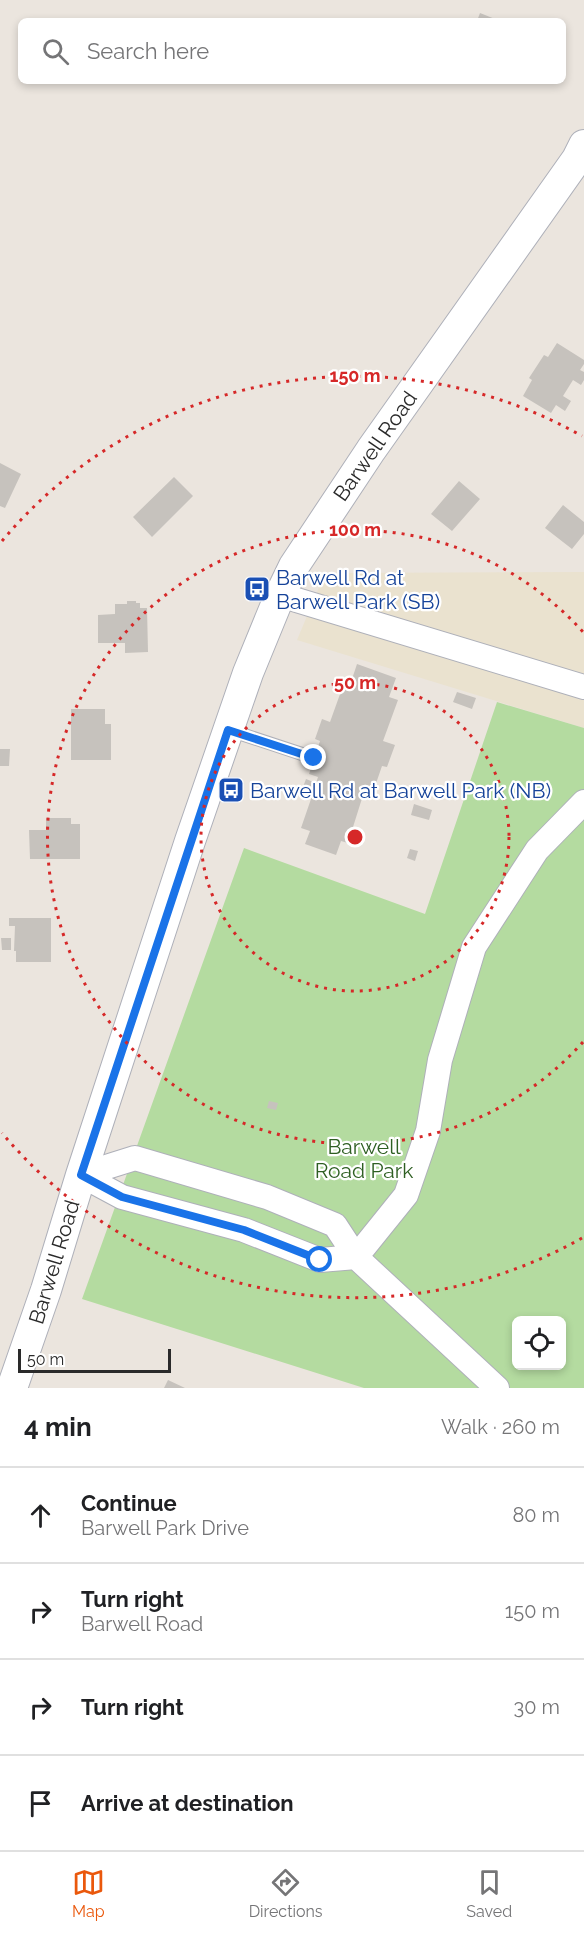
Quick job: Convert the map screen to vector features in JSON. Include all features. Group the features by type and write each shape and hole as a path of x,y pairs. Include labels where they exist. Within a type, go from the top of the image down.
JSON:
{"street":[{"name":"Barwell Road","path":"12,1388 228,730 248,673 280,595 294,566 371,450 577,159 584,145"},
{"path":"280,595 584,687"},
{"path":"81,1175 122,1197 244,1230 320,1260 356,1257 406,1195 428,1131 440,1060 474,947 537,850 584,802"},
{"path":"81,1175 135,1158 267,1197 335,1225 356,1257 497,1388"}],"lane":[{"path":"228,730 314,758"}],"shaded area":[{"path":"584,572 584,728 297,640 325,573"}],"green space":[{"name":"Barwell Road Park","path":"497,702 584,728 584,1388 364,1388 82,1299 244,848 425,914"}],"building":[{"path":"480,13 492,18 478,18"},
{"path":"557,343 584,360 580,370 584,372 584,380 581,385 573,380 563,396 571,401 565,411 556,405 551,413 523,396 532,380 529,378 544,355 548,357"},
{"path":"0,463 21,474 5,508 0,506"},
{"path":"174,477 193,496 152,537 133,517"},
{"path":"459,481 480,499 452,531 431,514"},
{"path":"563,505 584,522 584,534 572,549 545,528"},
{"path":"127,601 136,601 140,603 140,608 147,608 148,652 125,653 125,643 98,643 98,615 115,614 115,604 127,604"},
{"path":"357,664 396,678 389,697 398,700 383,741 395,745 387,767 382,766 372,795 364,792 348,843 341,841 336,855 305,844 310,831 301,828 311,799 300,795 306,779 316,783 318,777 309,774 320,741 315,739 322,719 330,722 344,683 350,685"},
{"path":"457,692 476,698 472,709 453,702"},
{"path":"71,709 105,709 105,724 111,724 111,760 71,760"},
{"path":"0,749 10,749 9,766 0,766"},
{"path":"414,804 432,810 429,820 411,815"},
{"path":"46,818 71,818 71,824 80,824 80,859 30,859 29,830 46,830"},
{"path":"410,849 418,851 415,861 407,858"},
{"path":"9,918 51,918 51,962 16,962 15,926 9,926"},
{"path":"1,938 11,938 11,950 2,950"},
{"path":"269,1101 278,1103 276,1110 267,1108"},
{"path":"168,1380 185,1388 164,1388"}],"place":[{"name":"Barwell Rd at Barwell Park (SB)","path":"257,589"},
{"name":"Barwell Rd at Barwell Park (NB)","path":"231,790"}],"route":[{"path":"314,758 228,730 81,1175 122,1197 244,1230 320,1260"}]}
